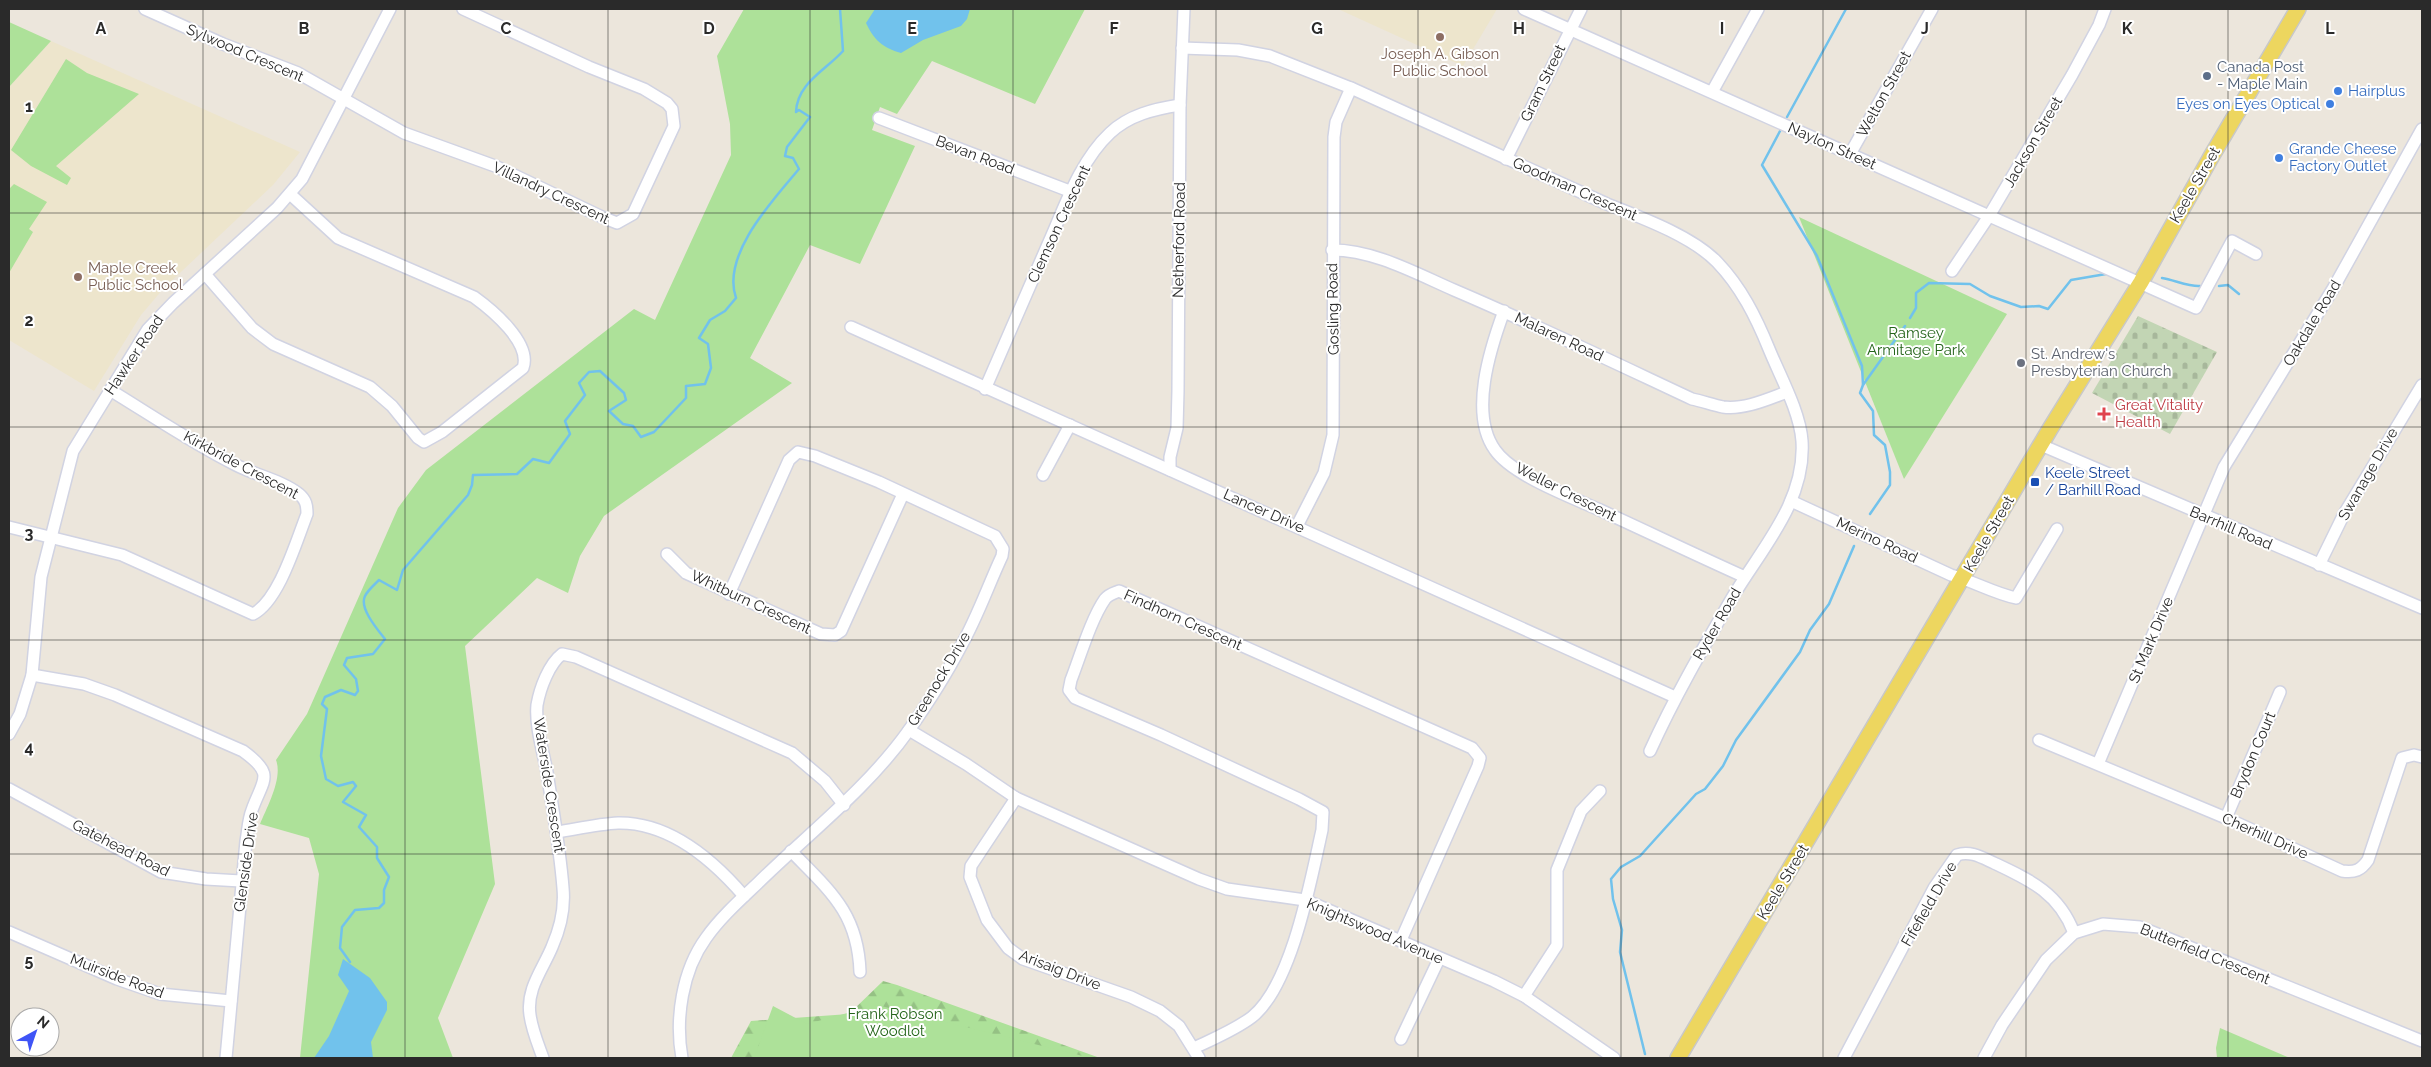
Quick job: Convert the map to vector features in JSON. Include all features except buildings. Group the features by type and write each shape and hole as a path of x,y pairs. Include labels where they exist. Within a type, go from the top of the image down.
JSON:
{"main road":[{"name":"Keele Street","path":"1678,1058 1964,579 2041,445 2141,282 2210,157 2298,9"}],"street":[{"name":"Sylwood Crescent","path":"145,9 223,44 298,73 344,99"},
{"name":"Hawker Road","path":"9,734 20,714 32,676 41,578 73,451 148,329 172,303 290,194 313,160 390,9"},
{"name":"Villandry Crescent","path":"344,99 404,133 495,166 610,221 617,223 633,214 674,126 674,115 667,103 644,89 463,9"},
{"name":"Netherford Road","path":"1170,470 1170,457 1177,428 1180,105 1184,9"},
{"name":"Naylon Street","path":"1524,9 2196,308 2232,241 2256,254"},
{"name":"Gram Street","path":"1506,158 1581,9"},
{"path":"1712,92 1758,9"},
{"name":"Welton Street","path":"1850,154 1932,9"},
{"name":"Jackson Street","path":"1952,271 1989,216 2072,75 2099,25 2105,9"},
{"name":"Goodman Crescent","path":"1182,48 1262,54 1351,88 1649,220 1687,241 1716,261 1746,300 1762,330 1787,392 1802,440 1801,466 1791,501"},
{"name":"Gosling Road","path":"1297,526 1324,473 1333,435 1332,250 1334,137 1336,122 1351,88"},
{"name":"Clemson Crescent","path":"985,389 1080,173 1110,134 1129,119 1152,110 1180,105"},
{"name":"Bevan Road","path":"879,118 1072,192"},
{"name":"Oakdale Road","path":"2204,517 2224,467 2329,295 2421,136"},
{"path":"205,274 262,336 283,349 370,387 381,395 418,438 424,442 442,432 524,368 526,361 522,346 498,316 474,297 338,238 290,194"},
{"name":"Malaren Road","path":"1332,250 1344,250 1381,259 1504,311 1692,399 1723,407 1755,403 1787,392"},
{"name":"Weller Crescent","path":"1504,311 1487,360 1484,396 1485,426 1494,450 1505,461 1548,486 1744,577"},
{"name":"Lancer Drive","path":"852,328 1675,696"},
{"name":"Swanage Drive","path":"2319,565 2344,514 2422,384"},
{"name":"Kirkbride Crescent","path":"51,537 122,555 253,614 265,607 271,598 303,525 307,506 298,494 236,466 110,390"},
{"path":"1043,475 1070,425"},
{"name":"Barrhill Road","path":"2041,445 2204,517 2422,608"},
{"name":"Greenock Drive","path":"682,1058 680,1031 681,1002 686,979 705,939 744,896 790,851 844,805 909,730 961,647 1002,556 1003,548 1000,540 995,536 815,456 798,452 789,460 729,594"},
{"name":"Whitburn Crescent","path":"667,554 686,572 729,594 821,634 835,635 840,631 903,494"},
{"name":"Ryder Road","path":"1650,751 1675,696 1744,577 1778,526 1791,501"},
{"name":"Merino Road","path":"1791,501 1995,594 2016,598 2057,530"},
{"name":"St Mark Drive","path":"2098,764 2204,517"},
{"path":"9,527 51,537"},
{"name":"Findhorn Crescent","path":"1305,900 1322,830 1323,812 1299,798 1075,698 1069,690 1071,680 1096,617 1106,598 1111,594 1119,591 1472,748 1480,758 1478,766 1401,940"},
{"name":"Waterside Crescent","path":"543,1058 529,1014 530,998 535,980 552,948 564,907 558,832 551,809 537,705 556,658 562,654 576,657 792,753 824,781 844,805"},
{"name":"Glenside Drive","path":"32,676 84,684 115,695 243,751 257,762 264,771 265,778 251,813 241,881 226,1058"},
{"name":"Brydon Court","path":"2226,818 2280,692"},
{"name":"Knightswood Avenue","path":"909,730 966,764 1016,798 1208,883 1227,889 1305,900 1401,940 1439,959 1524,996 1614,1058"},
{"name":"Cherhill Drive","path":"2039,740 2226,818 2342,871 2362,869 2368,860 2402,758 2414,755 2422,757"},
{"name":"Gatehead Road","path":"9,789 162,872 206,879 241,881"},
{"path":"1524,996 1557,945 1557,870 1562,853 1581,811 1600,791"},
{"name":"Arisaig Drive","path":"1016,798 971,866 970,877 976,895 987,920 998,937 1023,959 1132,997 1160,1010 1179,1026 1197,1053"},
{"path":"558,832 620,823 639,825 675,838 694,849 725,874 744,896"},
{"path":"790,851 835,897 846,915 860,948 860,972"},
{"name":"Fifefield Drive","path":"1844,1058 1934,888 1957,855 1963,853 1976,855 2034,882 2068,916 2074,932"},
{"path":"1197,1053 1252,1017 1266,999 1279,978 1294,944 1305,900"},
{"name":"Butterfield Crescent","path":"2074,932 2103,924 2140,927 2422,1041"},
{"name":"Muirside Road","path":"9,932 117,979 160,994 231,1001"},
{"path":"1984,1058 2002,1025 2042,966 2074,932"},
{"path":"1401,1039 1439,959"}],"shaded area":[{"name":"Joseph A. Gibson Public School","path":"1338,9 1497,9 1463,66"},
{"path":"51,41 300,152 273,185 164,288 141,315 94,391 9,340 9,87"}],"green space":[{"path":"744,9 1085,9 1035,104 932,61 897,114 880,107 872,130 915,146 860,264 810,245 750,358 792,383 604,516 580,556 568,593 537,578 465,646 495,884 438,1018 453,1058 300,1058 319,874 309,838 260,824 276,784 278,767 276,760 307,714 398,508 426,470 634,309 655,320 731,155 730,124 717,56"},
{"path":"9,22 51,41 9,87"},
{"path":"66,59 87,73 139,94 56,166 71,178 67,185 31,166 11,150"},
{"path":"14,184 47,202 29,229 33,232 9,273 9,189"},
{"name":"Ramsey Armitage Park","path":"1799,217 2007,314 1904,479"},
{"path":"2138,316 2217,352 2170,434 2092,393"},
{"name":"Frank Robson Woodlot","path":"883,981 1100,1058 731,1058 751,1021 849,1014"},
{"name":"Frank Robson Woodlot","path":"877,1005 1091,1058 754,1058 773,1006 807,1024"},
{"path":"2220,1028 2290,1058 2217,1058 2216,1048"}],"water":[{"path":"875,9 970,9 967,19 961,26 923,40 901,53 884,46 869,29 866,23"},
{"path":"343,959 370,978 387,1002 387,1010 371,1042 373,1058 314,1058 329,1036 349,991 338,975"}],"waterway":[{"path":"350,962 340,948 342,927 355,910 379,908 384,903 384,890 389,877 377,858 377,847 359,827 366,815 343,802 356,786 353,782 338,786 326,779 321,756 327,709 322,704 325,697 341,690 355,695 358,691 356,679 344,665 347,658 373,654 385,639 364,606 365,596 379,580 397,590 403,570 468,495 473,475 517,474 533,459 549,463 570,434 565,421 585,395 579,383 589,372 600,371 624,393 626,400 609,411 623,424 633,426 641,437 654,432 686,398 686,386 705,384 711,368 708,344 699,338 710,320 725,311 736,298 733,281 742,246 764,212 799,169 793,158 785,156 787,147 810,117 799,110 796,112 798,102 801,93 807,85 843,51 840,9"},
{"path":"1787,117 1846,9"},
{"path":"1780,131 1762,165 1817,256 1862,366 1863,385"},
{"path":"1910,318 1916,308 1916,293 1929,283 1970,284 1990,296 2021,307 2039,306 2048,309 2071,280 2106,274"},
{"path":"2162,278 2200,286"},
{"path":"2219,286 2228,285 2239,294"},
{"path":"1870,514 1890,485 1890,472 1885,445 1874,435 1873,411 1860,393 1863,385 1905,326"},
{"path":"1645,1054 1620,952 1622,930 1613,899 1611,879 1621,867 1640,856 1696,794 1705,789 1723,766 1736,740 1800,652 1810,630 1829,604 1854,546"}],"place":[{"name":"Joseph A. Gibson Public School","path":"1440,37"},
{"name":"Canada Post - Maple Main","path":"2207,76"},
{"name":"Hairplus","path":"2338,91"},
{"name":"Eyes on Eyes Optical","path":"2330,104"},
{"name":"Grande Cheese Factory Outlet","path":"2279,158"},
{"name":"Maple Creek Public School","path":"78,277"},
{"name":"St. Andrew's Presbyterian Church","path":"2021,363"},
{"name":"Great Vitality Health","path":"2104,414"},
{"name":"Keele Street / Barhill Road","path":"2035,482"}]}
